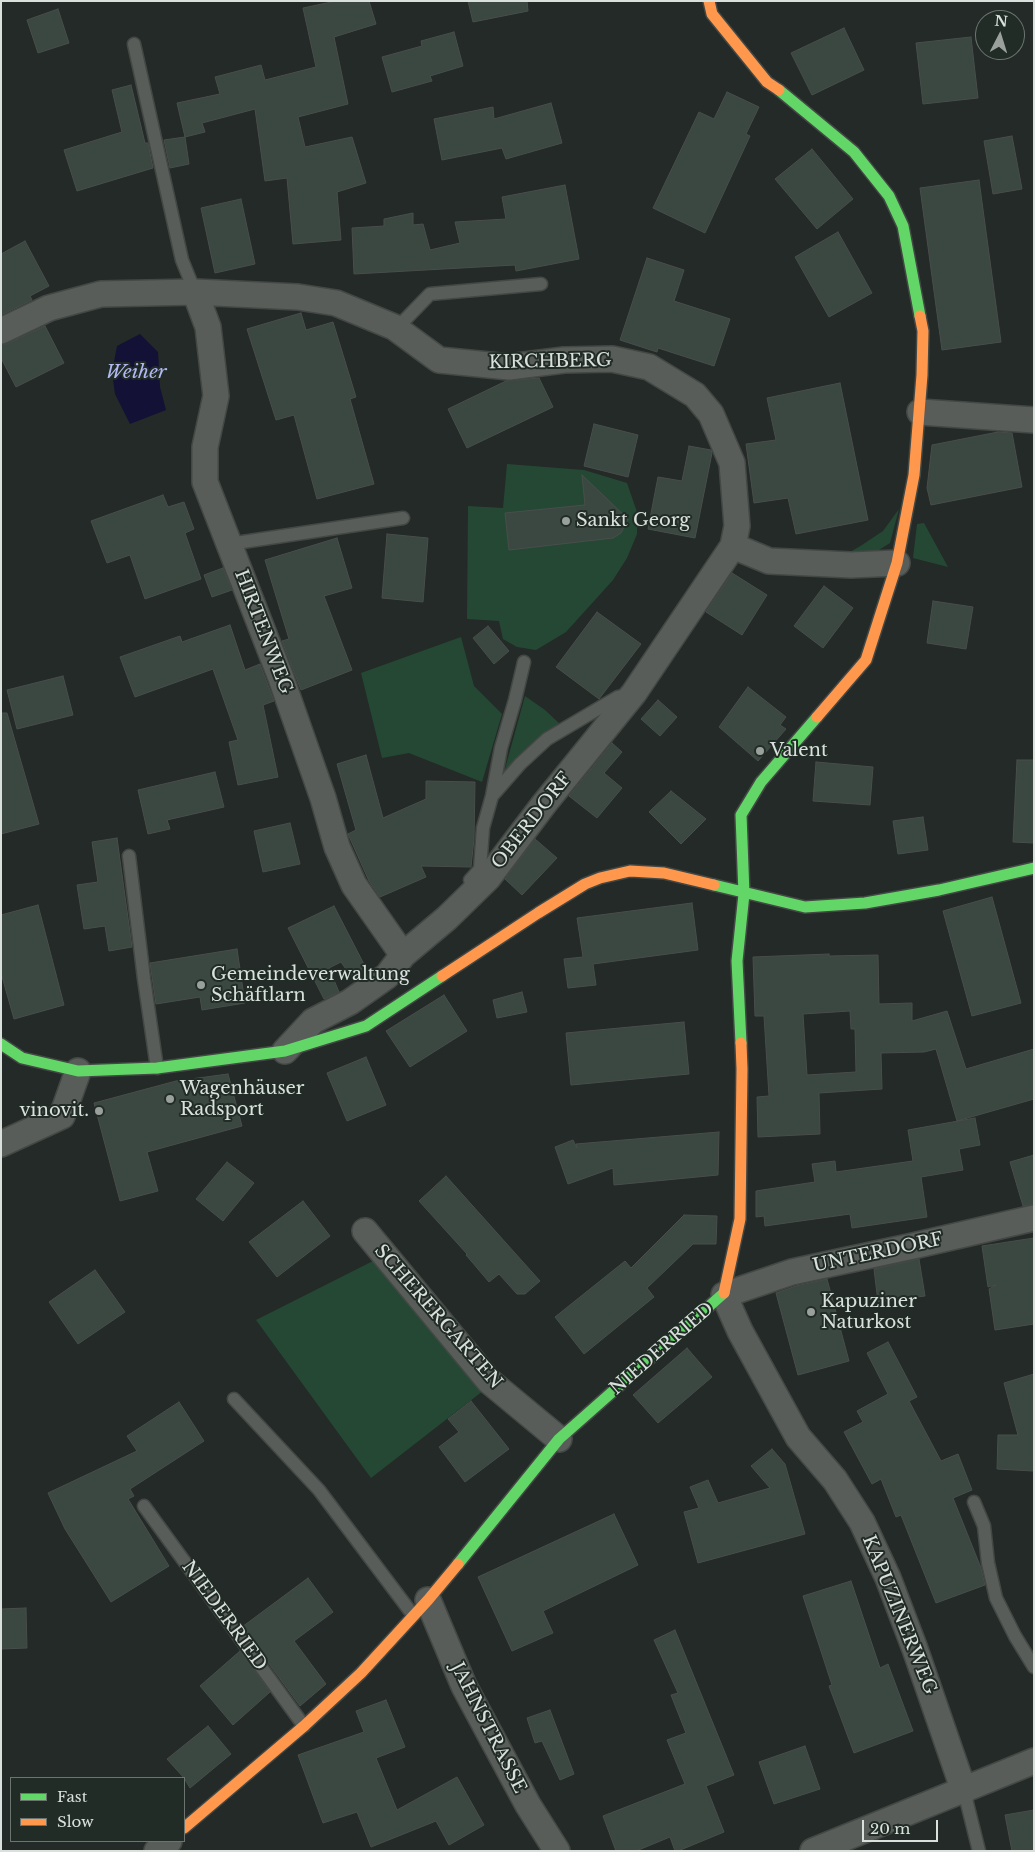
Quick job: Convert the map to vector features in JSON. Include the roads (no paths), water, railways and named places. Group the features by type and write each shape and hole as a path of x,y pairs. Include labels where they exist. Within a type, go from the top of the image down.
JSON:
{"street":[{"name":"NIEDERRIED","path":"185,1827 304,1726 361,1672 420,1608 559,1439 724,1295 740,1219 742,1069 737,961 744,894 741,816 761,782 866,660 896,563 914,476 920,412 923,331 903,226 889,196 854,152 788,96 768,82 712,14 709,1"},
{"name":"KIRCHBERG","path":"1,331 49,308 101,294 195,292 298,296 336,303 397,328 439,360 509,367 564,360 612,359 649,367 675,381 695,395 711,414 732,463 737,526 733,546"},
{"name":"HIRTENWEG","path":"195,292 208,327 216,396 205,447 205,482 281,678 323,798 337,847 354,885 403,954"},
{"path":"920,412 1034,420"},
{"path":"733,546 769,562 851,565 896,563"},
{"name":"OBERDORF","path":"285,1051 314,1021 350,1002 387,976 403,954 447,918 488,878 544,804 634,693 733,546"},
{"path":"1,1044 22,1058 78,1071 157,1068 285,1051 366,1026 585,884 600,878 630,871 664,873 744,894 805,907 865,903 939,890 1034,868"},
{"path":"1,1144 62,1116 78,1071"},
{"name":"UNTERDORF","path":"724,1295 792,1272 1034,1218"},
{"name":"SCHERERGARTEN","path":"365,1231 489,1381 559,1439"},
{"name":"KAPUZINERWEG","path":"724,1295 740,1331 798,1437 835,1480 866,1530 888,1578 915,1649 964,1790"},
{"name":"JAHNSTRASSE","path":"420,1608 528,1805 557,1851"},
{"path":"813,1851 1034,1761"},
{"path":"157,1851 167,1842"}],"lane":[{"path":"134,44 182,260 195,292"},
{"path":"397,328 430,294 541,284"},
{"path":"229,544 403,518"},
{"path":"447,918 453,899 480,869 482,828 492,796 501,748 524,662"},
{"path":"492,796 520,764 547,739 618,697 634,693"},
{"path":"129,856 157,1068"},
{"path":"234,1399 319,1490 420,1608"},
{"path":"974,1502 984,1526 988,1563 996,1598 1034,1667"},
{"name":"NIEDERRIED","path":"144,1506 304,1726"},
{"path":"964,1790 979,1851"}],"water":[{"name":"Weiher","path":"140,334 158,352 160,387 166,410 130,424 115,394 112,372 117,346"}],"place":[{"name":"Sankt Georg","path":"566,521"},
{"name":"Valent","path":"760,751"},
{"name":"Gemeindeverwaltung Schäftlarn","path":"201,985"},
{"name":"Wagenhäuser Radsport","path":"170,1099"},
{"name":"vinovit.","path":"99,1111"},
{"name":"Kapuziner Naturkost","path":"811,1312"}]}
